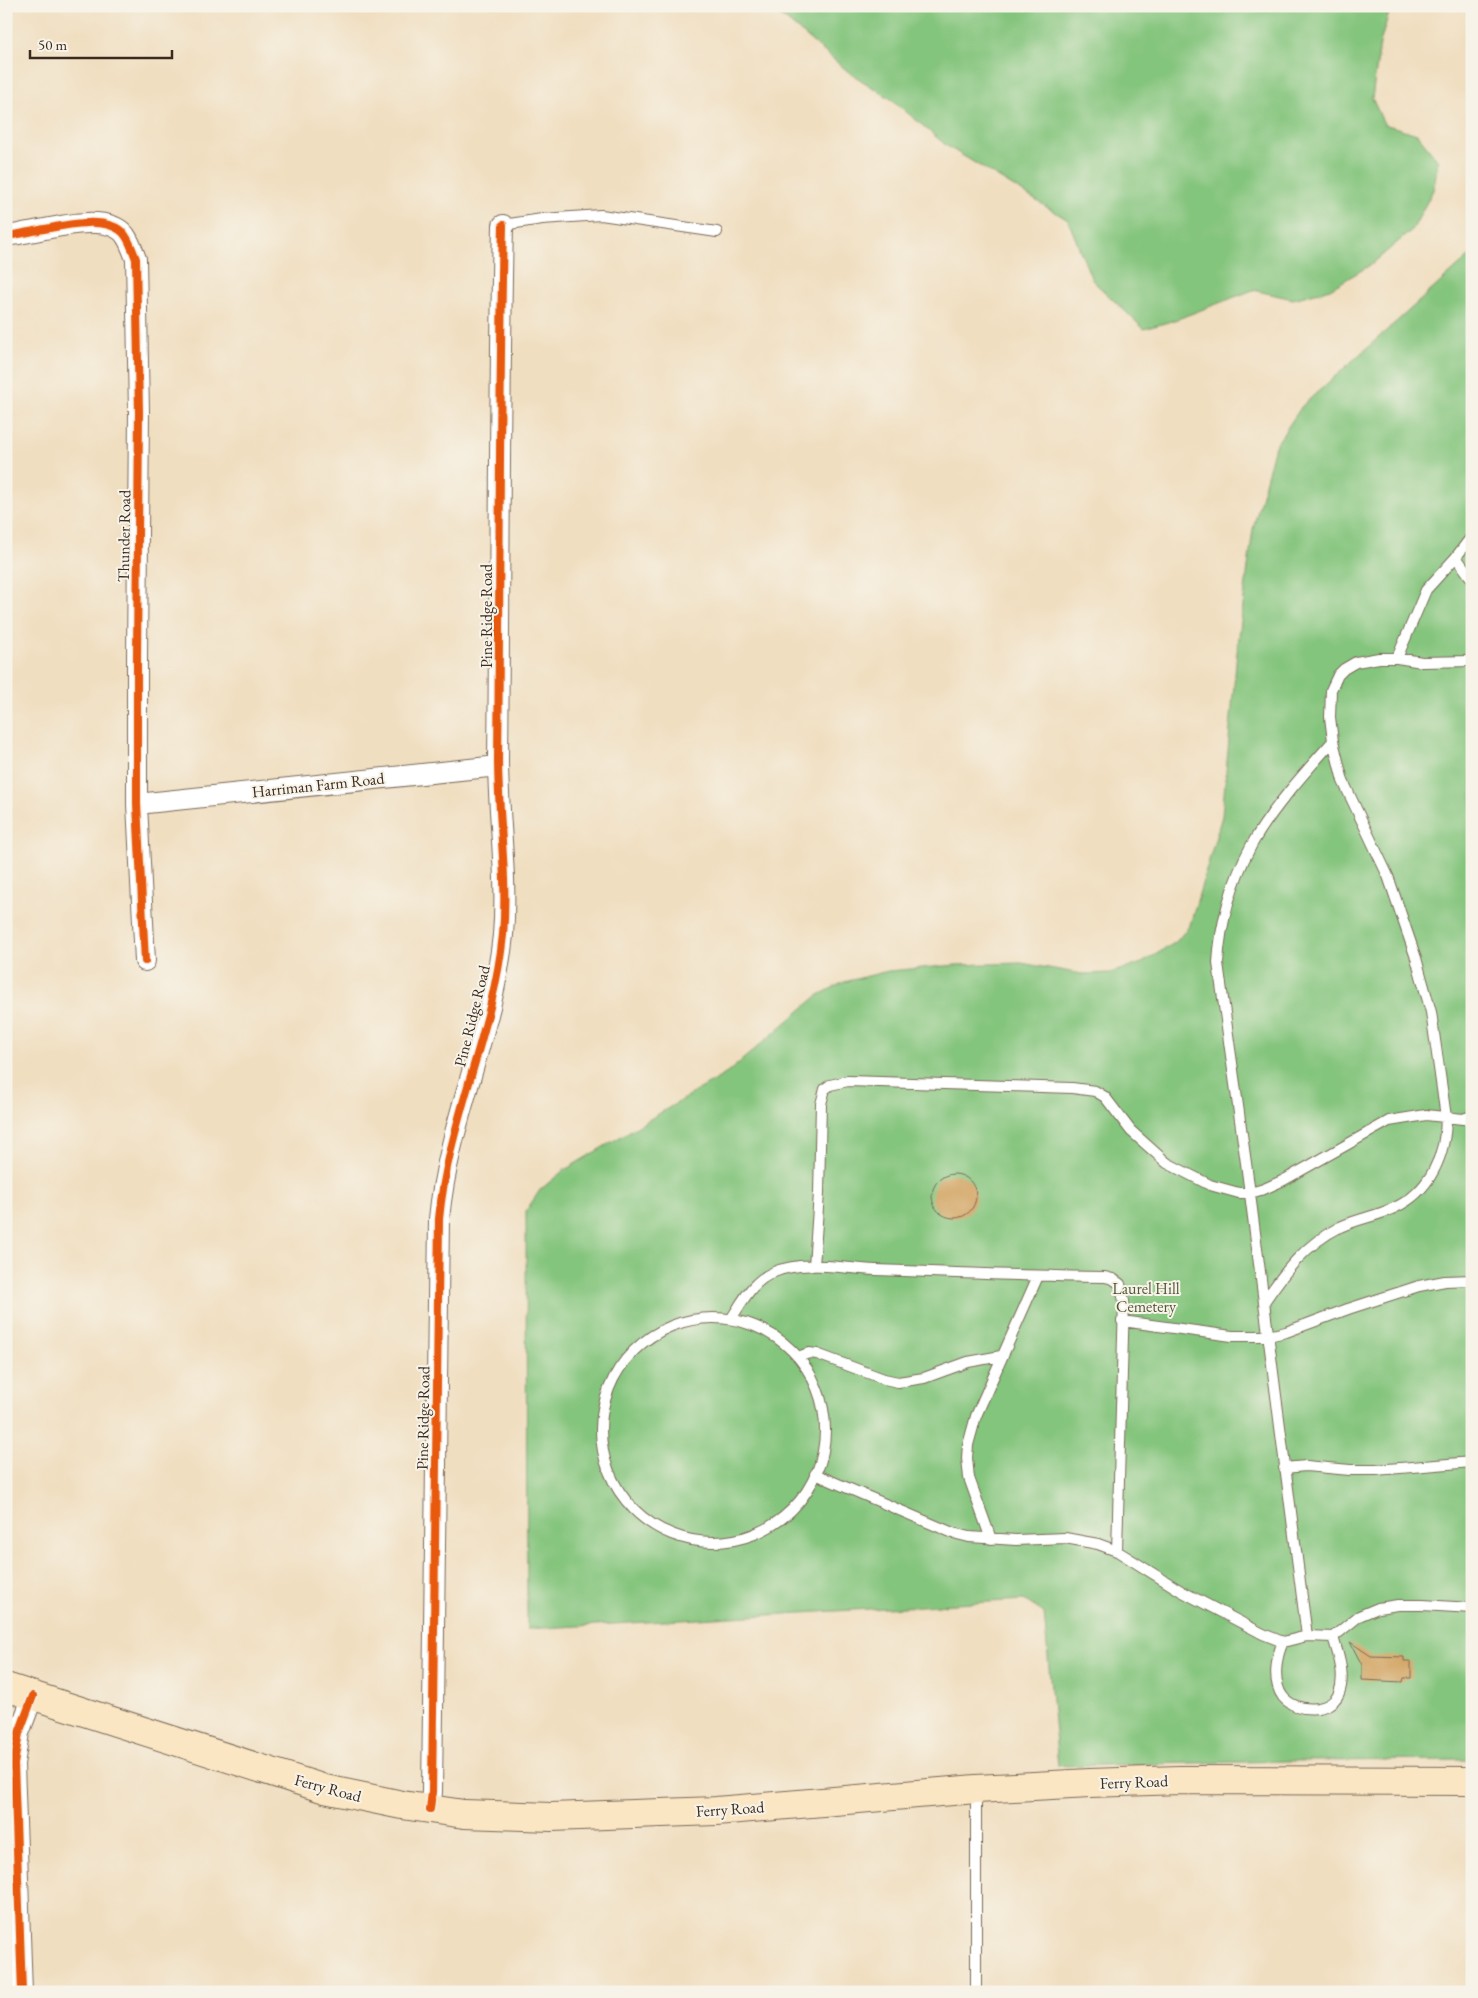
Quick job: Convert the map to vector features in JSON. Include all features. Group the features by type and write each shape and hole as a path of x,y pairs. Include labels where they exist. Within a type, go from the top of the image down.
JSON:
{"main road":[{"name":"Ferry Road","path":"6,1687 325,1789 372,1800 464,1814 507,1816 636,1814 716,1810 976,1789 1180,1780 1472,1781"}],"street":[{"name":"Thunder Road","path":"7,236 88,223 104,223 114,226 124,233 133,248 136,259 139,412 138,804 145,961"},
{"name":"Pine Ridge Road","path":"430,1809 432,1792 439,1219 444,1178 495,987 503,934 504,904 498,766 503,225"},
{"name":"Harriman Farm Road","path":"138,804 498,766"},
{"path":"22,1992 14,1764 20,1733 33,1696"}],"lane":[{"path":"503,225 542,219 601,215 717,232"},
{"path":"1397,658 1426,590 1472,536"},
{"path":"1456,557 1472,579"},
{"path":"1264,1302 1287,1268 1312,1245 1342,1226 1395,1208 1420,1191 1434,1171 1445,1144 1446,1117 1431,1012 1416,958 1388,876 1343,781 1333,741 1330,717 1331,690 1338,675 1356,662 1379,658 1397,658 1422,662 1472,661"},
{"path":"1307,1636 1229,1033 1218,973 1221,931 1251,846 1281,803 1333,741"},
{"path":"814,1266 820,1193 821,1104 825,1089 838,1083 848,1081 1072,1088 1095,1092 1105,1097 1131,1131 1167,1163 1210,1185 1239,1193 1250,1193 1284,1180 1383,1124 1405,1117 1426,1116 1463,1119 1472,1116"},
{"path":"732,1319 748,1292 765,1276 793,1267 814,1266 867,1270 1105,1277 1113,1279 1120,1284 1123,1291 1117,1551"},
{"path":"991,1539 970,1478 967,1458 968,1445 976,1416 1038,1276"},
{"path":"1122,1320 1232,1336 1268,1336 1286,1332 1419,1286 1445,1281 1472,1280"},
{"path":"705,1318 732,1319 758,1327 774,1336 798,1357 811,1374 823,1408 824,1444 815,1474 804,1494 793,1508 779,1520 764,1529 730,1541 694,1540 676,1536 652,1524 631,1507 611,1477 601,1442 601,1424 608,1389 627,1358 654,1335 670,1326 687,1321 705,1318"},
{"path":"798,1357 810,1353 817,1354 884,1379 898,1382 924,1378 968,1362 1001,1356"},
{"path":"1284,1468 1306,1466 1376,1470 1472,1462"},
{"path":"815,1474 953,1533 969,1537 1016,1540 1065,1538 1098,1544 1117,1551 1181,1591 1263,1634 1283,1642 1307,1636 1333,1636 1358,1616 1378,1608 1398,1605 1472,1608"},
{"path":"1283,1642 1278,1654 1276,1669 1278,1684 1283,1696 1292,1704 1306,1708 1322,1708 1332,1703 1339,1693 1340,1687 1341,1666 1333,1636"},
{"path":"976,1789 976,1992"}],"green space":[{"path":"766,6 1391,6 1380,43 1372,98 1384,124 1417,134 1438,160 1434,188 1413,229 1372,264 1330,289 1293,299 1253,290 1175,320 1144,329 1092,280 1068,220 947,146 891,99 850,73 785,19"},
{"name":"Laurel Hill Cemetery","path":"1472,254 1472,1760 1287,1761 1058,1766 1044,1613 1024,1600 527,1629 526,1211 540,1190 563,1171 727,1073 817,996 844,982 888,971 956,965 1021,963 1082,974 1110,973 1142,963 1176,942 1190,925 1222,816 1237,652 1253,529 1275,446 1302,406"}],"building":[{"path":"954,1174 966,1178 972,1184 976,1196 972,1208 966,1214 954,1218 942,1214 936,1208 932,1196 936,1184 942,1178"},
{"path":"1350,1642 1371,1656 1404,1657 1404,1661 1411,1661 1411,1678 1404,1678 1403,1682 1362,1680 1362,1665"}],"cycle path":[{"path":"6,235 79,223 106,224 117,228 125,235 136,259 139,412 137,804 145,961"},
{"path":"430,1809 432,1792 439,1219 451,1147 490,1007 503,935 504,869 498,759 503,225"},
{"path":"22,1992 14,1764 19,1733 33,1696"}]}
